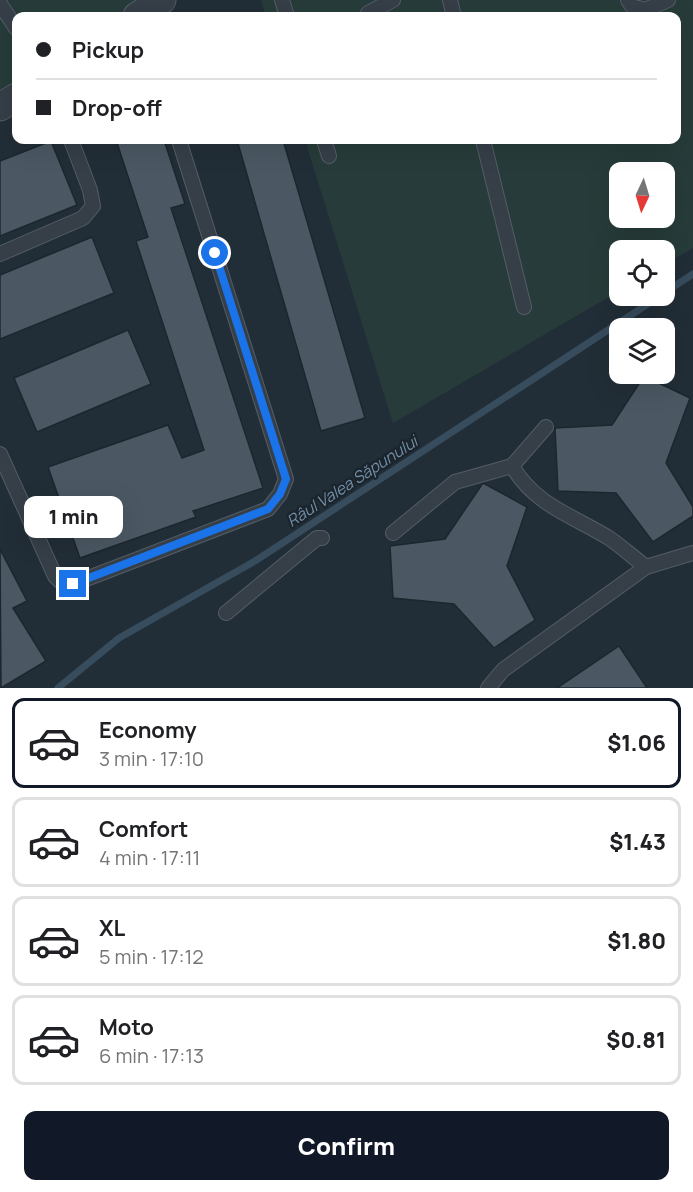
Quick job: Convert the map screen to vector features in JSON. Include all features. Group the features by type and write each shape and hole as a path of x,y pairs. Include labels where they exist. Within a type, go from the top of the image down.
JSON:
{"street":[{"path":"145,12 162,0"}],"lane":[{"path":"370,12 393,0"},
{"path":"628,0 632,6 645,10 668,0"},
{"path":"0,4 12,22"},
{"path":"0,254 83,218 93,206 90,190 73,144"},
{"path":"0,454 55,576 61,582 73,584 268,509 280,494 286,479 180,144"},
{"path":"325,144 329,156"},
{"path":"484,144 524,307"},
{"path":"393,533 455,482 512,466 546,427"},
{"path":"512,466 520,480 549,506 609,538 646,567"},
{"path":"226,613 316,538 322,538"},
{"path":"488,688 503,670 646,567 693,553"}],"green space":[{"path":"0,0 150,0 130,12 12,12 12,88 0,95"},
{"path":"261,0 693,0 693,248 675,258 675,240 609,240 609,297 393,423 306,144 681,144 681,12 265,12"}],"building":[{"path":"43,144 52,144 77,205 0,236 0,161"},
{"path":"117,144 165,144 185,204 171,208 263,488 193,511 196,517 80,558 48,467 168,425 182,458 204,450 136,241 148,237"},
{"path":"238,144 284,144 365,418 321,431"},
{"path":"92,237 114,293 0,339 0,275"},
{"path":"128,330 151,384 37,432 14,378"},
{"path":"639,384 661,384 690,398 666,463 693,507 693,516 653,542 616,493 558,491 555,428 612,425"},
{"path":"483,483 527,507 507,566 535,620 494,648 454,604 393,598 390,546 445,539"},
{"path":"0,549 27,601 13,608 46,661 1,688"},
{"path":"619,646 647,688 557,688"}],"waterway":[{"name":"Râul Valea Săpunului","path":"675,286 693,274"},
{"name":"Râul Valea Săpunului","path":"58,688 119,638 255,561 645,306"}],"route":[{"path":"73,584 268,509 280,494 286,479 215,253"}]}
